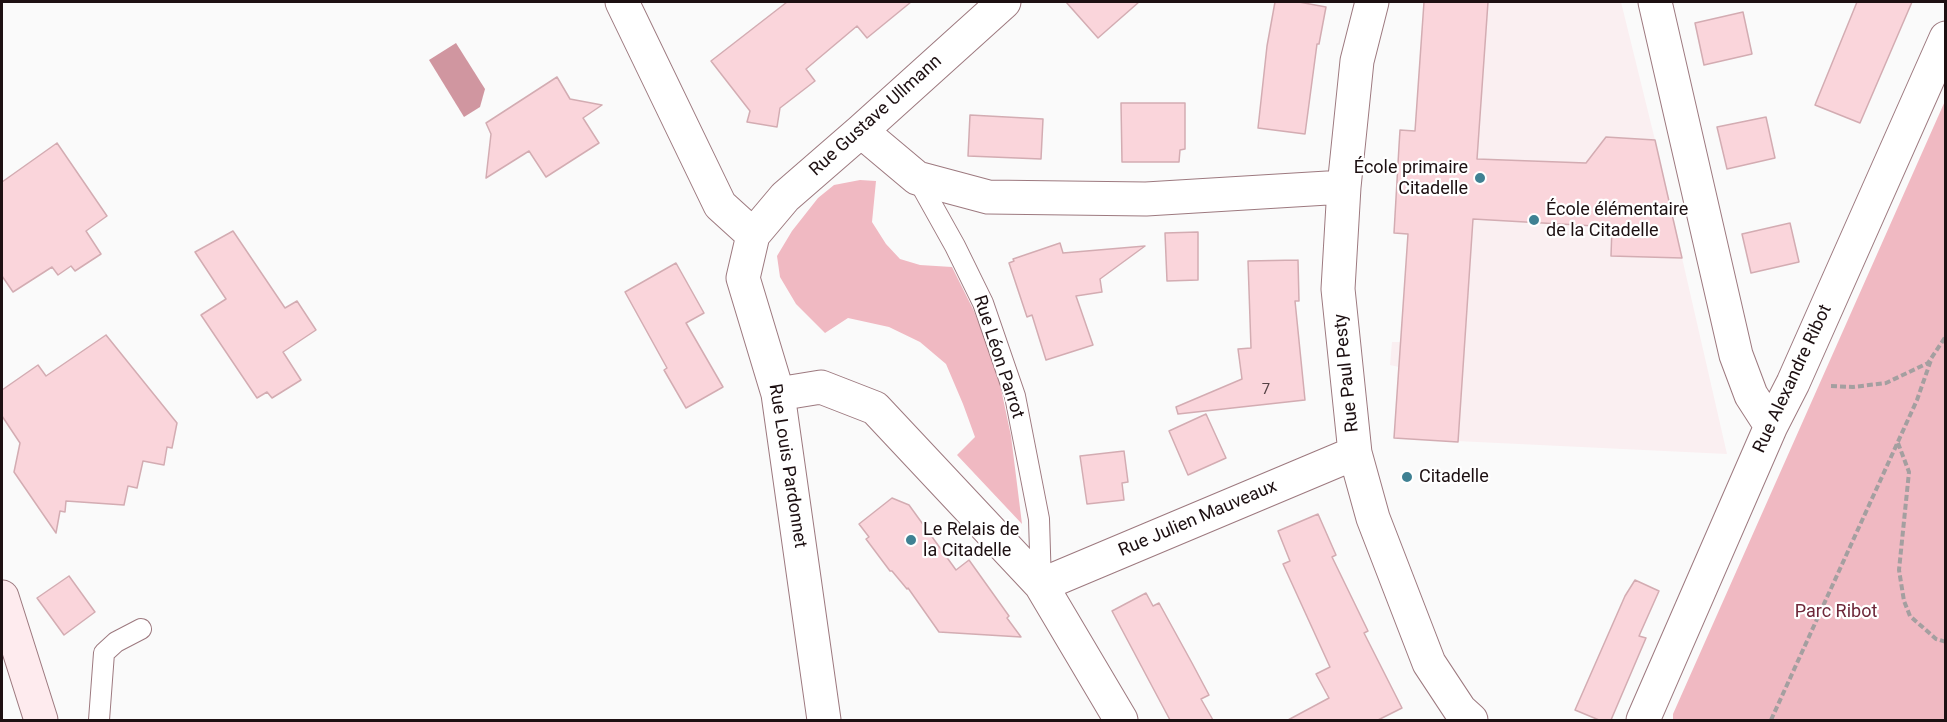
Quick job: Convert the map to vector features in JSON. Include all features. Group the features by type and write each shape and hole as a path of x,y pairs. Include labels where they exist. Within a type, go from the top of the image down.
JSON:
{"main road":[{"path":"2,597 41,720"}],"street":[{"path":"622,2 720,205 753,235"},
{"name":"Rue Gustave Ullmann","path":"753,235 785,196 1004,2"},
{"name":"Rue Paul Pesty","path":"1372,2 1358,62 1344,187 1338,289 1355,453 1372,518 1429,663 1460,710 1471,720"},
{"path":"1655,2 1736,355 1751,395 1771,426"},
{"name":"Rue Alexandre Ribot","path":"1643,720 1771,426 1793,383 1946,38"},
{"name":"Rue Léon Parrot","path":"861,131 917,178 988,197 1146,199 1344,187"},
{"name":"Rue Louis Pardonnet","path":"753,235 743,278 778,394 824,720"},
{"path":"778,394 821,387 875,408 1041,585 1121,720"},
{"name":"Rue Julien Mauveaux","path":"1041,585 1355,453"}],"lane":[{"name":"Rue Léon Parrot","path":"917,178 955,246 983,303 1015,396 1039,519 1041,585"},
{"path":"99,720 104,653 116,642 141,629"}],"path":[{"path":"1771,720 1917,400 1931,360 1946,336"},
{"path":"1793,383 1853,387 1886,383 1931,360"},
{"path":"1898,442 1908,472 1899,570 1904,601 1910,616 1936,639 1946,642"}],"shaded area":[{"name":"École élémentaire de la Citadelle","path":"1424,2 1621,2 1727,454 1394,438 1399,367 1390,365 1392,342 1401,342 1408,235 1394,233 1395,206 1399,206 1401,159 1398,159 1400,130 1415,131"},
{"path":"456,43 485,89 480,107 464,117 429,60"}],"green space":[{"name":"Parc Ribot","path":"1945,101 1945,720 1673,720 1673,714"},
{"path":"860,180 876,181 872,222 886,244 900,259 920,265 952,267 973,309 996,365 1011,436 1022,524 957,455 975,437 946,364 920,342 889,327 848,318 825,333 796,304 780,277 777,256 792,231 818,198 834,185"}],"building":[{"path":"787,2 911,2 867,38 857,26 806,69 815,81 780,108 777,127 747,122 750,111 711,61"},
{"path":"1066,2 1139,2 1098,38"},
{"path":"1275,2 1299,2 1326,7 1319,44 1317,44 1305,134 1258,128 1267,46"},
{"path":"1424,2 1488,2 1477,159 1586,163 1606,137 1655,140 1682,258 1611,256 1612,227 1473,219 1458,442 1394,438 1408,234 1394,233 1400,130 1415,131"},
{"path":"1857,2 1912,2 1860,123 1815,105"},
{"path":"1743,12 1752,54 1704,65 1695,23"},
{"path":"557,77 570,99 602,105 583,118 599,143 546,177 529,151 486,178 491,134 486,123"},
{"path":"1121,103 1185,103 1185,149 1180,150 1179,162 1122,162"},
{"path":"970,115 1043,119 1041,159 968,156"},
{"path":"1766,117 1775,158 1727,169 1717,127"},
{"path":"57,143 107,216 86,231 101,254 75,271 71,266 58,275 52,267 13,292 2,276 2,182"},
{"path":"1790,223 1799,262 1751,273 1742,234"},
{"path":"233,231 285,308 297,301 316,330 283,352 301,380 272,398 267,392 257,398 201,315 226,299 195,252"},
{"path":"1198,232 1198,280 1167,281 1165,233"},
{"path":"1060,243 1063,253 1145,246 1100,279 1102,292 1076,296 1093,345 1046,360 1032,315 1027,317 1009,263 1014,261 1013,259"},
{"path":"1298,260 1299,301 1295,301 1305,400 1178,414 1176,407 1242,379 1238,349 1251,348 1248,261"},
{"path":"676,263 704,313 686,323 723,387 686,408 664,370 667,368 625,292"},
{"path":"106,335 177,423 172,448 167,447 164,465 143,461 137,488 128,486 124,505 66,501 65,512 60,511 56,533 14,472 20,443 2,416 2,390 38,365 46,376"},
{"path":"1206,414 1226,458 1188,475 1169,431"},
{"path":"1124,451 1128,482 1122,483 1124,500 1087,504 1080,456"},
{"path":"892,498 909,505 956,570 969,560 1009,616 1007,618 1021,637 939,632 908,588 890,571 866,539 869,537 859,524"},
{"path":"1318,514 1336,555 1332,557 1368,631 1364,633 1402,708 1378,720 1288,720 1329,698 1316,674 1330,667 1283,564 1290,561 1278,531"},
{"path":"69,576 95,612 64,635 37,598"},
{"path":"1635,580 1659,591 1639,636 1646,638 1611,720 1599,720 1575,710 1625,596"},
{"path":"1146,593 1153,606 1159,603 1209,695 1201,699 1213,720 1170,720 1112,611"}],"place":[{"name":"École primaire Citadelle","path":"1480,178"},
{"name":"École élémentaire de la Citadelle","path":"1534,220"},
{"name":"Citadelle","path":"1407,477"},
{"name":"Le Relais de la Citadelle","path":"911,540"}]}
